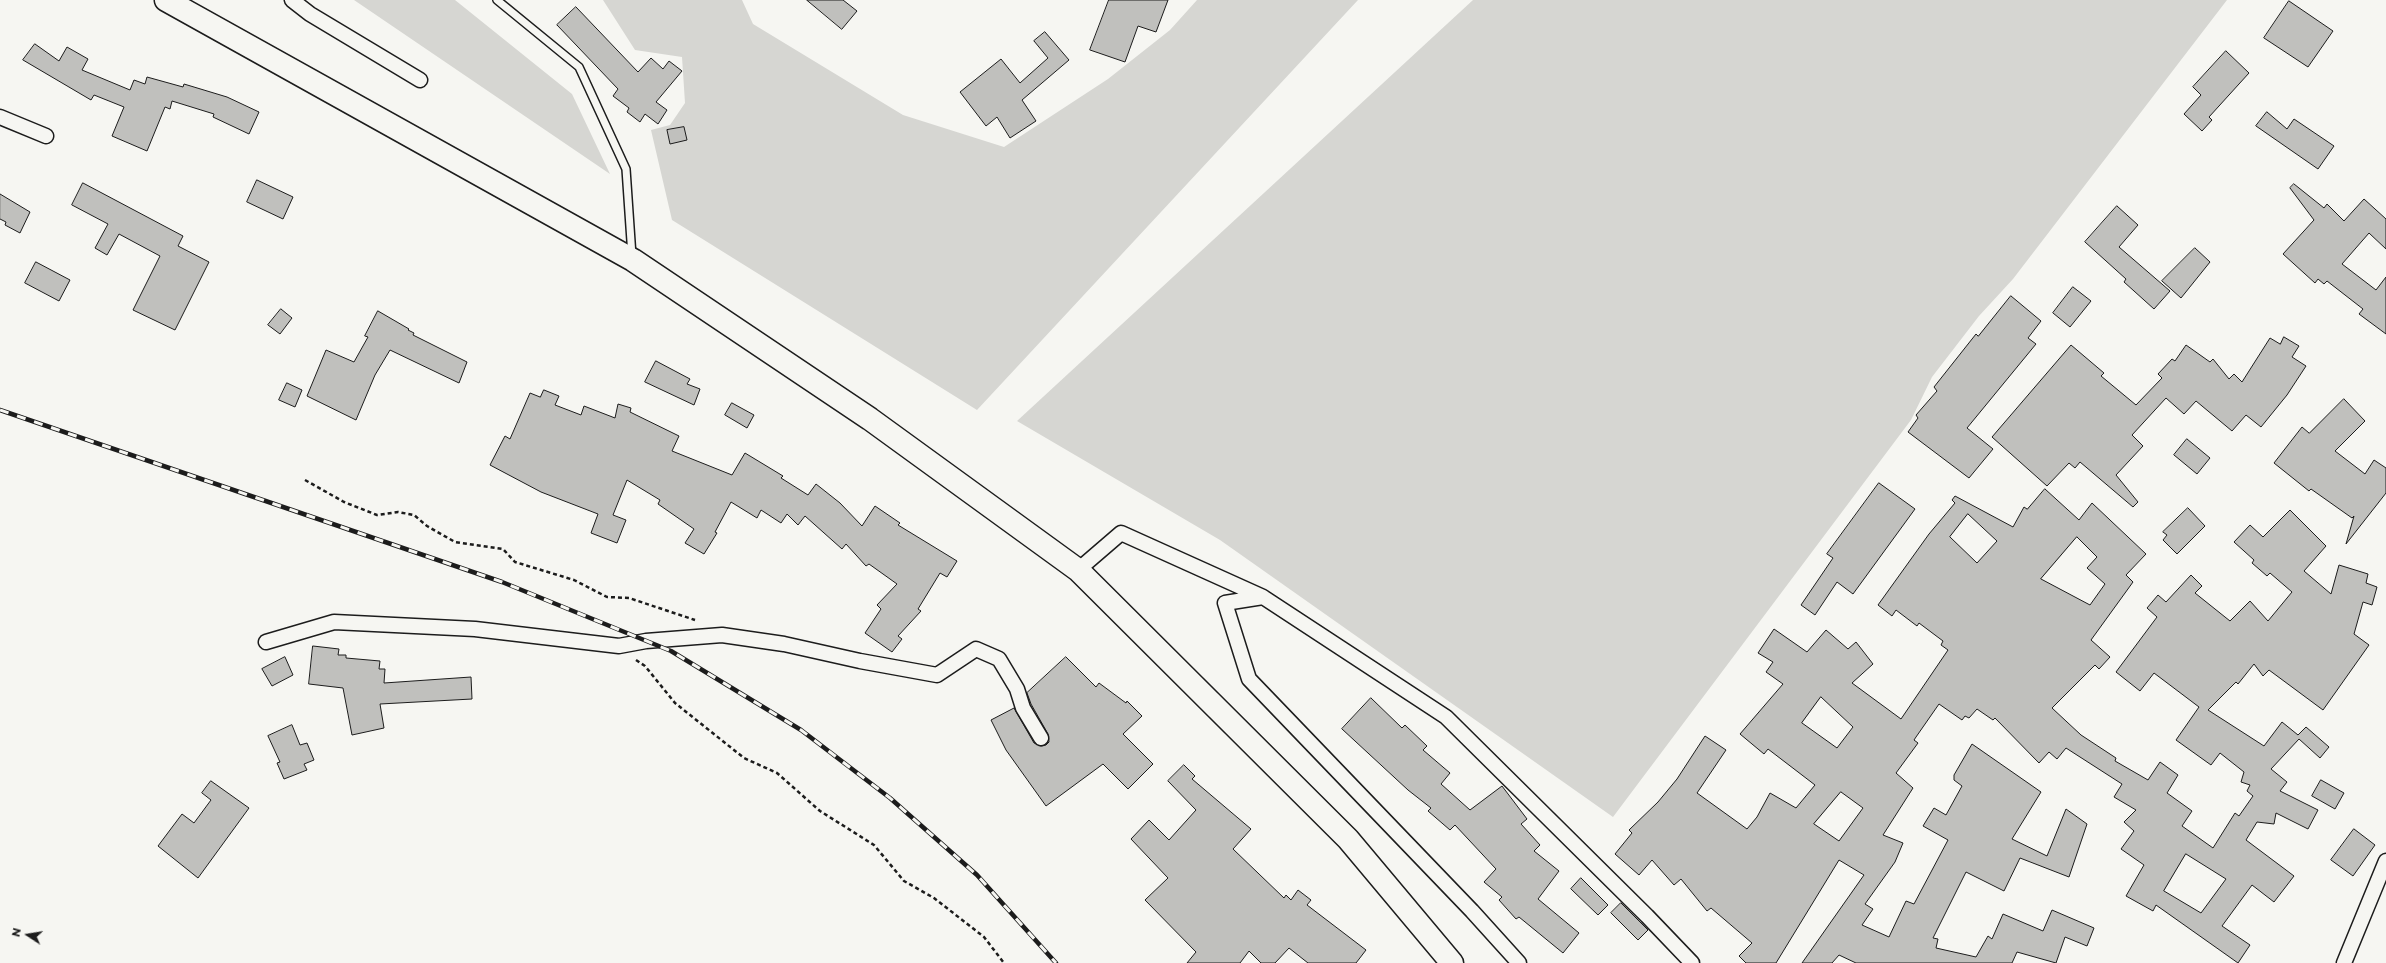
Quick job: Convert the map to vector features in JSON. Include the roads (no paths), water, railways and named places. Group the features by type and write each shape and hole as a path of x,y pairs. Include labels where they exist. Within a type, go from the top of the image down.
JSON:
{"highway":[{"path":"166,0 633,260 870,419 1078,570 1348,839 1452,963"}],"street":[{"path":"292,0 310,14 420,80"},
{"path":"0,117 46,136"},
{"path":"1078,570 1121,533 1263,597 1446,717 1647,916 1692,963"},
{"path":"1263,597 1225,603 1249,679 1472,910 1519,963"},
{"path":"266,642 334,622 476,629 619,646 646,641 722,635 784,644 860,661 937,675 976,649 999,659 1017,689 1023,708 1041,738"},
{"path":"2344,963 2386,860"}],"lane":[{"path":"497,0 579,67 626,169 633,260"}],"railway":[{"path":"0,410 502,582 671,651 801,730 890,798 977,875 1056,963"}]}
